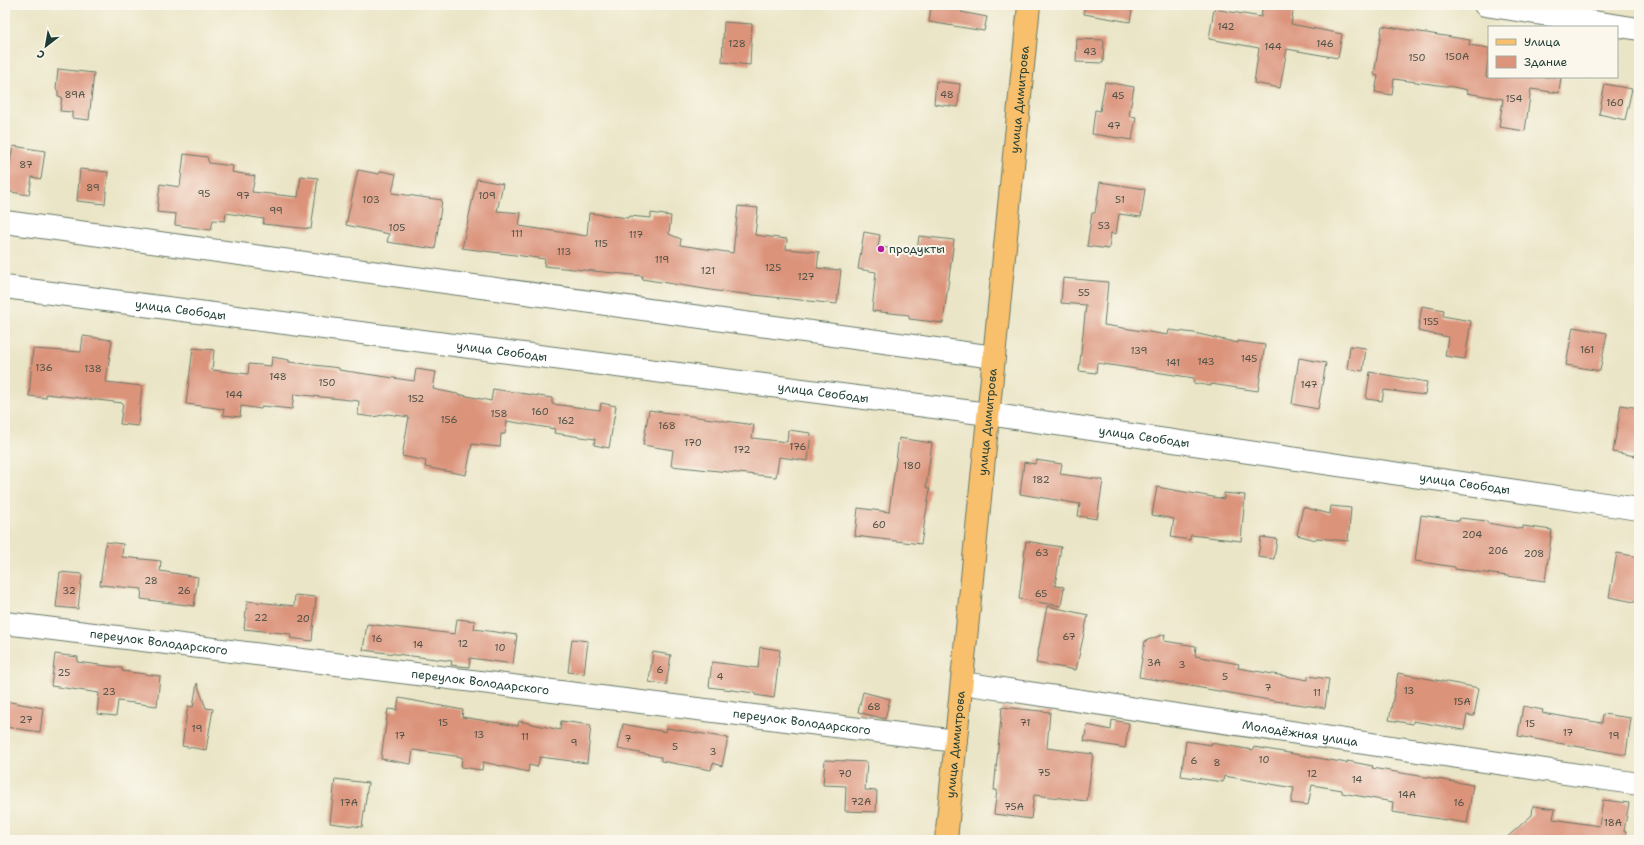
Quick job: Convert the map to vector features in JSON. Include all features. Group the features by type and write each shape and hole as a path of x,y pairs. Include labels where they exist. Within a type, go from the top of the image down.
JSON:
{"main road":[{"name":"улица Димитрова","path":"946,840 1029,5"}],"street":[{"path":"1485,5 1639,29"},
{"path":"5,222 994,357"},
{"name":"улица Свободы","path":"5,287 988,414 1639,509"},
{"name":"переулок Володарского","path":"5,623 956,741"},
{"name":"Молодёжная улица","path":"962,684 1639,784"}],"building":[{"path":"943,5 962,5 961,12 987,17 984,31 929,22 931,7 943,9"},
{"path":"1084,5 1133,5 1130,22 1084,14"},
{"path":"1263,5 1294,5 1291,24 1342,34 1338,58 1287,49 1280,88 1254,83 1259,48 1209,39 1214,9 1261,17"},
{"path":"724,22 752,24 750,65 722,62"},
{"path":"1382,26 1470,40 1469,45 1488,48 1486,77 1488,78 1561,78 1559,93 1531,89 1525,131 1499,127 1503,99 1466,93 1467,90 1453,87 1394,79 1392,95 1375,92 1378,76 1374,75"},
{"path":"1077,39 1104,40 1103,63 1076,62"},
{"path":"58,69 94,73 89,120 72,118 72,112 60,111 62,97 58,96 58,91 56,89"},
{"path":"936,81 960,84 958,107 934,104"},
{"path":"1105,82 1134,87 1129,116 1136,117 1132,140 1092,134 1095,110 1100,111"},
{"path":"1605,84 1632,89 1625,120 1599,114"},
{"path":"13,146 45,151 41,179 32,177 29,195 5,191"},
{"path":"184,154 207,157 209,163 233,166 232,172 255,176 252,192 298,197 301,176 318,178 311,229 263,224 264,219 226,213 225,221 213,220 211,230 175,225 176,214 157,212 160,184 180,187"},
{"path":"80,169 108,172 105,204 77,201"},
{"path":"358,170 379,174 381,171 396,174 392,193 442,200 435,249 387,242 389,234 346,225"},
{"path":"477,179 503,184 497,211 521,213 519,226 587,236 589,213 628,218 629,216 651,218 651,213 671,216 669,234 681,239 680,245 733,253 738,206 758,208 755,235 787,239 786,249 819,252 817,268 841,270 837,304 717,291 642,279 643,276 544,266 545,259 462,248"},
{"path":"1100,182 1145,189 1141,217 1119,214 1116,234 1111,233 1109,249 1087,246 1092,213 1095,213"},
{"path":"864,232 880,235 878,247 917,251 919,236 954,240 943,323 909,319 909,315 872,311 876,272 858,269"},
{"path":"1063,278 1108,282 1104,325 1168,335 1169,330 1194,333 1238,343 1238,341 1265,345 1258,391 1211,384 1211,386 1193,383 1194,378 1097,363 1096,373 1079,371 1086,305 1061,303"},
{"path":"1422,306 1444,310 1443,316 1471,321 1465,359 1445,356 1448,337 1418,331"},
{"path":"1573,327 1607,333 1600,371 1566,365"},
{"path":"83,336 112,340 106,382 142,386 138,426 120,424 123,403 46,394 46,398 29,396 33,349 81,352"},
{"path":"1350,346 1366,348 1363,371 1347,369"},
{"path":"193,348 214,350 212,370 248,374 249,364 271,366 272,357 289,360 289,362 339,368 339,370 414,381 416,369 436,372 433,389 491,401 493,389 552,398 552,404 600,410 601,403 616,406 609,448 594,445 595,439 554,433 555,429 507,421 505,434 501,434 500,447 472,444 466,475 425,467 426,461 402,456 409,417 388,414 373,417 358,415 359,401 294,394 292,409 262,406 261,409 241,406 240,417 223,415 224,409 186,404"},
{"path":"1299,358 1326,363 1318,409 1292,404"},
{"path":"1370,372 1427,382 1425,395 1384,390 1382,401 1366,399"},
{"path":"1621,405 1639,408 1639,435 1635,456 1613,452"},
{"path":"649,410 754,425 752,438 787,442 788,430 811,433 808,461 779,457 776,477 671,466 673,450 643,445"},
{"path":"899,438 932,443 926,487 930,489 921,544 855,536 858,508 889,512"},
{"path":"1036,460 1062,464 1060,474 1103,480 1097,519 1078,516 1080,504 1020,494 1024,462 1035,464"},
{"path":"1157,487 1224,499 1224,493 1245,495 1241,541 1191,535 1190,540 1171,537 1174,519 1152,515"},
{"path":"1331,506 1351,508 1348,541 1316,538 1316,540 1297,535 1303,507 1330,514"},
{"path":"1421,515 1459,521 1460,518 1487,521 1487,523 1523,529 1523,526 1552,530 1545,581 1455,569 1455,567 1415,561"},
{"path":"1261,537 1277,539 1274,559 1258,557"},
{"path":"1026,541 1061,547 1055,586 1064,587 1061,606 1019,599"},
{"path":"106,542 123,544 122,557 161,561 160,571 198,577 194,606 141,599 142,589 100,585"},
{"path":"1617,553 1639,557 1639,603 1609,597"},
{"path":"60,572 82,574 78,609 56,607"},
{"path":"295,595 316,597 312,641 290,638 291,634 244,629 247,601 294,606"},
{"path":"1047,606 1088,615 1076,670 1036,663"},
{"path":"457,619 475,621 474,629 517,635 513,664 470,658 469,667 451,665 452,661 363,650 367,624 455,634"},
{"path":"1165,634 1164,641 1196,646 1195,656 1239,664 1238,668 1308,680 1308,676 1329,679 1325,708 1275,701 1139,677 1145,641"},
{"path":"572,639 588,641 584,674 568,672"},
{"path":"760,647 780,650 774,698 755,695 755,693 709,687 712,662 758,668"},
{"path":"653,652 671,655 666,685 649,682"},
{"path":"55,654 78,657 77,662 122,668 122,671 160,676 157,706 118,701 116,716 97,714 99,693 51,686"},
{"path":"1398,673 1479,688 1474,716 1467,715 1464,730 1413,721 1413,724 1389,720"},
{"path":"197,683 206,708 213,709 206,750 182,746 188,706 193,707"},
{"path":"863,692 890,699 885,719 858,712"},
{"path":"399,698 463,710 462,717 518,726 519,721 560,730 561,721 591,725 587,763 540,757 537,767 529,765 528,772 483,762 482,770 461,767 462,757 413,750 411,764 381,759 388,709 397,710"},
{"path":"5,701 43,708 40,732 5,727"},
{"path":"1523,706 1543,710 1542,713 1602,723 1603,714 1631,718 1626,755 1518,736"},
{"path":"1002,707 1050,712 1047,748 1093,754 1087,801 1034,795 1031,819 994,814 997,790 994,790"},
{"path":"1112,720 1129,723 1125,748 1084,741 1087,725 1111,730"},
{"path":"623,724 666,732 667,728 728,738 722,766 713,763 711,770 661,761 661,757 618,749"},
{"path":"1186,741 1211,745 1211,743 1253,750 1254,747 1347,763 1347,761 1373,766 1372,768 1473,785 1467,823 1392,812 1393,802 1342,793 1342,790 1312,785 1308,805 1291,803 1294,788 1224,776 1223,782 1181,776"},
{"path":"825,760 867,762 865,790 877,791 876,812 845,811 846,786 823,785"},
{"path":"335,779 368,783 362,827 330,823"},
{"path":"1603,800 1629,803 1624,831 1626,831 1626,840 1504,840 1532,815 1533,806 1555,809 1553,819 1599,826"}],"place":[{"name":"продукты","path":"881,249"}]}
